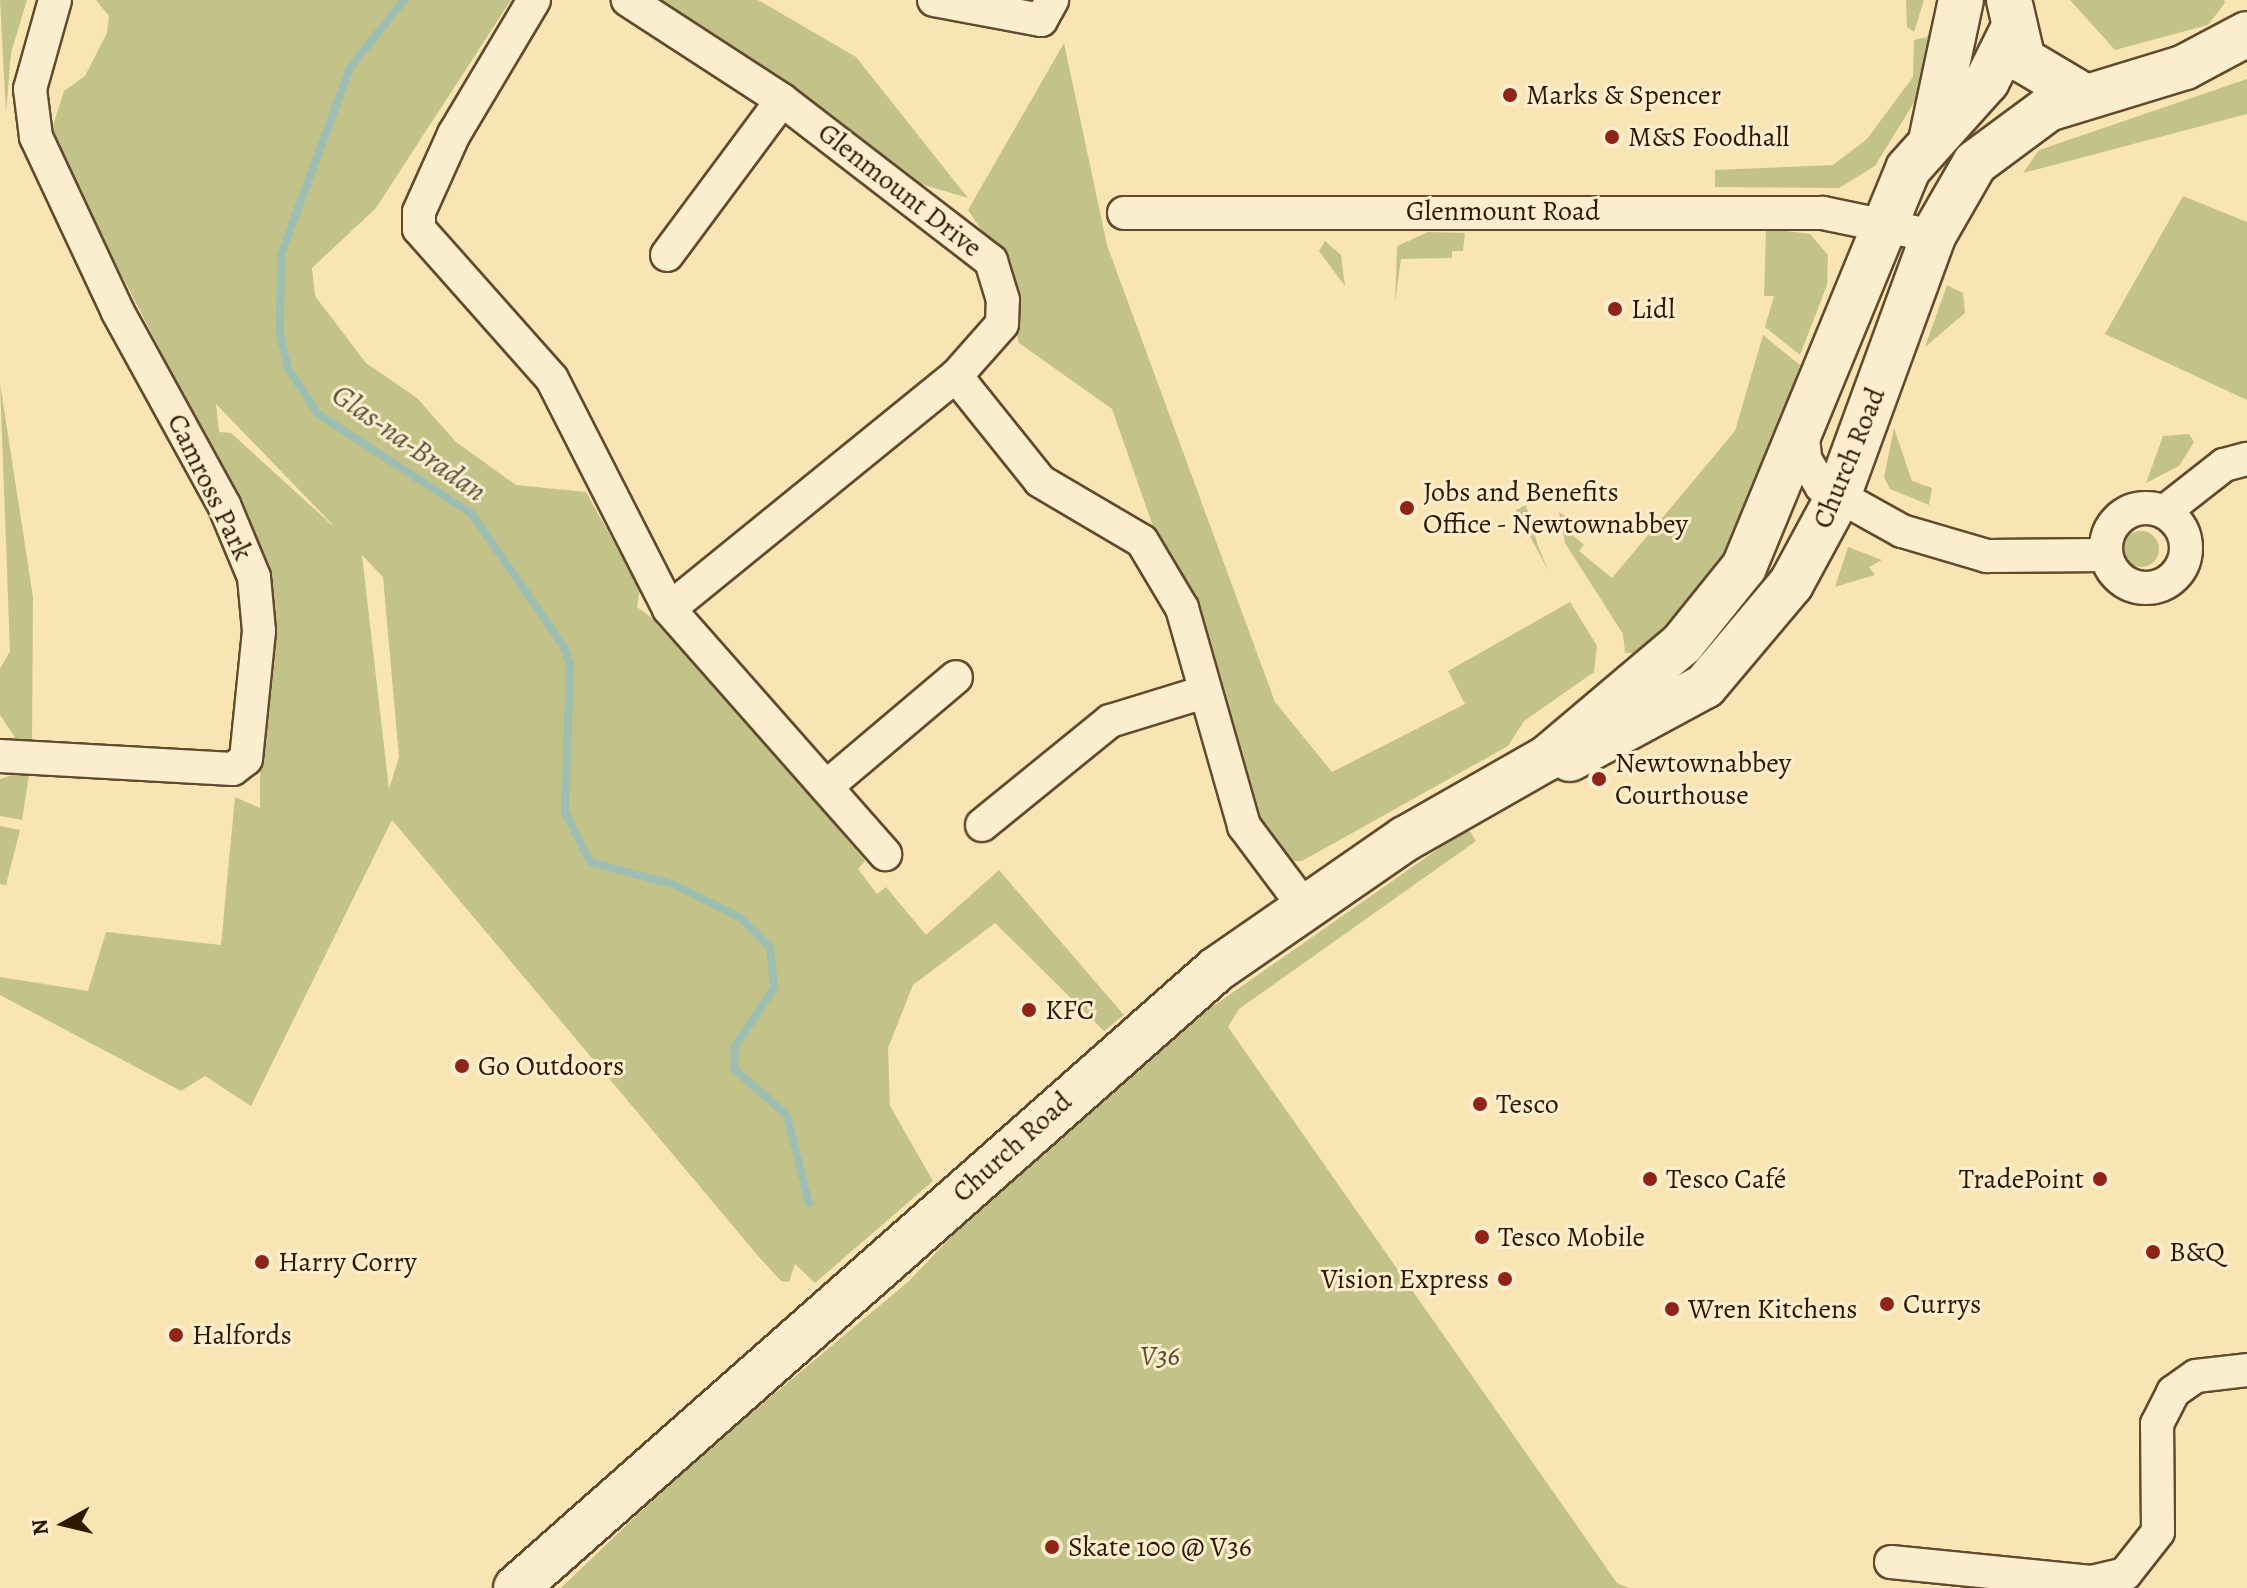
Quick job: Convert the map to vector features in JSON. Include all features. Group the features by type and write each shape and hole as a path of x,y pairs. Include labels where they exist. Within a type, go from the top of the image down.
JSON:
{"street":[{"name":"Camross Park","path":"0,756 233,769 246,759 259,631 254,577 224,505 118,312 36,137 30,89 55,0"},
{"path":"534,0 454,134 419,212 419,229 552,379 669,609 885,854"},
{"name":"Glenmount Drive","path":"628,0 782,100 991,261 1002,324 956,376 669,609"},
{"path":"934,0 1041,20 1052,0"},
{"path":"1931,138 1961,0"},
{"path":"2010,16 2037,73 2082,95"},
{"name":"Church Road","path":"516,1588 1123,1047 1303,905 1547,758 1682,644 1744,567 1881,226 1931,138 1987,81 2010,16"},
{"name":"Church Road","path":"1547,758 1573,759 1705,686 1791,584 1933,236 1975,163 2003,137 2082,95 2238,45"},
{"path":"667,255 782,100"},
{"name":"Glenmount Road","path":"1124,213 1823,213 1933,236"},
{"path":"956,376 1040,481 1142,541 1182,608 1244,826 1303,905"},
{"path":"1802,428 1805,459 1829,493 1902,531 1987,556 2106,555"},
{"path":"2164,512 2186,544 2174,577 2153,587 2129,584 2106,555 2110,530 2127,512 2164,512 2224,465 2247,459"},
{"path":"1744,567 1829,493"},
{"path":"826,787 956,677"},
{"path":"982,825 1110,721 1204,692"},
{"path":"1891,1562 2091,1582 2128,1581 2158,1532 2157,1424 2173,1392 2196,1376 2247,1370"}],"green space":[{"path":"0,0 27,0 11,53 6,113"},
{"path":"96,0 511,0 376,208 312,268 315,296 366,363 417,398 456,442 516,485 586,492 640,589 637,607 676,636 865,861 858,869 877,894 886,887 926,935 999,870 1124,1015 1104,1031 995,923 913,985 888,1048 890,1106 933,1181 815,1283 795,1264 789,1282 781,1281 759,1257 392,820 251,1106 205,1076 181,1091 0,995 0,977 88,991 106,932 221,945 235,797 260,808 261,547 50,135 64,91 85,76 107,33 109,16","holes":["216,404 332,524 332,525 231,433 219,432","362,555 383,577 399,757 389,789"]},
{"path":"645,0 758,0 856,57 968,198 877,171"},
{"path":"1906,0 1924,0 1914,32 1907,27"},
{"path":"1938,0 1926,83 1875,166 1839,188 1715,187 1715,170 1833,165 1867,139 1913,77 1914,40 1927,37"},
{"path":"2070,0 2224,0 2225,3 2208,25 2115,50"},
{"path":"1064,43 1107,245 1275,702 1332,772 1465,704 1448,671 1570,602 1597,646 1594,672 1524,721 1508,746 1302,861 1290,861 1262,838 1112,409 1019,343 998,255 968,210"},
{"path":"2247,79 2247,114 2023,173 2039,150"},
{"path":"2183,196 2247,222 2247,400 2105,334"},
{"path":"1766,228 1810,234 1828,255 1827,285 1800,355 1765,327 1774,296 1764,296"},
{"path":"1428,232 1465,233 1463,251 1452,251 1452,258 1401,259 1395,303 1397,246"},
{"path":"1325,241 1341,255 1345,286 1319,251"},
{"path":"1947,285 1963,293 1965,313 1925,347"},
{"path":"1763,335 1800,365 1745,526 1705,593 1640,653 1625,653 1623,634 1565,543 1559,512 1575,523 1569,532 1584,545 1579,551 1612,578 1735,431"},
{"path":"0,383 33,597 32,745 16,739 0,715 0,669 10,651"},
{"path":"1894,428 1912,481 1932,488 1929,505 1890,489 1884,477"},
{"path":"2189,434 2194,442 2179,466 2146,483 2163,436"},
{"path":"1526,505 1538,546 1549,572 1516,510"},
{"path":"2141,531 2153,537 2159,549 2153,561 2141,567 2129,561 2123,549 2129,537"},
{"path":"1848,547 1882,560 1869,567 1875,575 1835,587"},
{"path":"30,769 22,820 0,816 0,779"},
{"path":"0,826 20,830 6,885 0,884"},
{"name":"V36","path":"1468,828 1476,841 1239,1009 1228,1027 1617,1583 1629,1588 561,1588 688,1466 909,1281 1041,1142 1199,1016"}],"waterway":[{"name":"Glas-na-Bradan","path":"404,0 350,68 281,255 280,335 288,368 318,414 472,514 564,647 570,664 565,812 590,862 675,885 741,918 770,947 774,988 735,1046 734,1069 787,1115 809,1203"}],"place":[{"name":"Marks & Spencer","path":"1510,95"},
{"name":"M&S Foodhall","path":"1612,137"},
{"name":"Lidl","path":"1615,309"},
{"name":"Jobs and Benefits Office - Newtownabbey","path":"1407,508"},
{"name":"Newtownabbey Courthouse","path":"1599,779"},
{"name":"KFC","path":"1029,1010"},
{"name":"Go Outdoors","path":"462,1066"},
{"name":"Tesco","path":"1480,1104"},
{"name":"Tesco Café","path":"1650,1179"},
{"name":"TradePoint","path":"2100,1179"},
{"name":"Tesco Mobile","path":"1482,1237"},
{"name":"B&Q","path":"2153,1252"},
{"name":"Harry Corry","path":"262,1262"},
{"name":"Vision Express","path":"1505,1279"},
{"name":"Currys","path":"1887,1304"},
{"name":"Wren Kitchens","path":"1672,1309"},
{"name":"Halfords","path":"176,1335"},
{"name":"Skate 100 @ V36","path":"1052,1547"}]}
